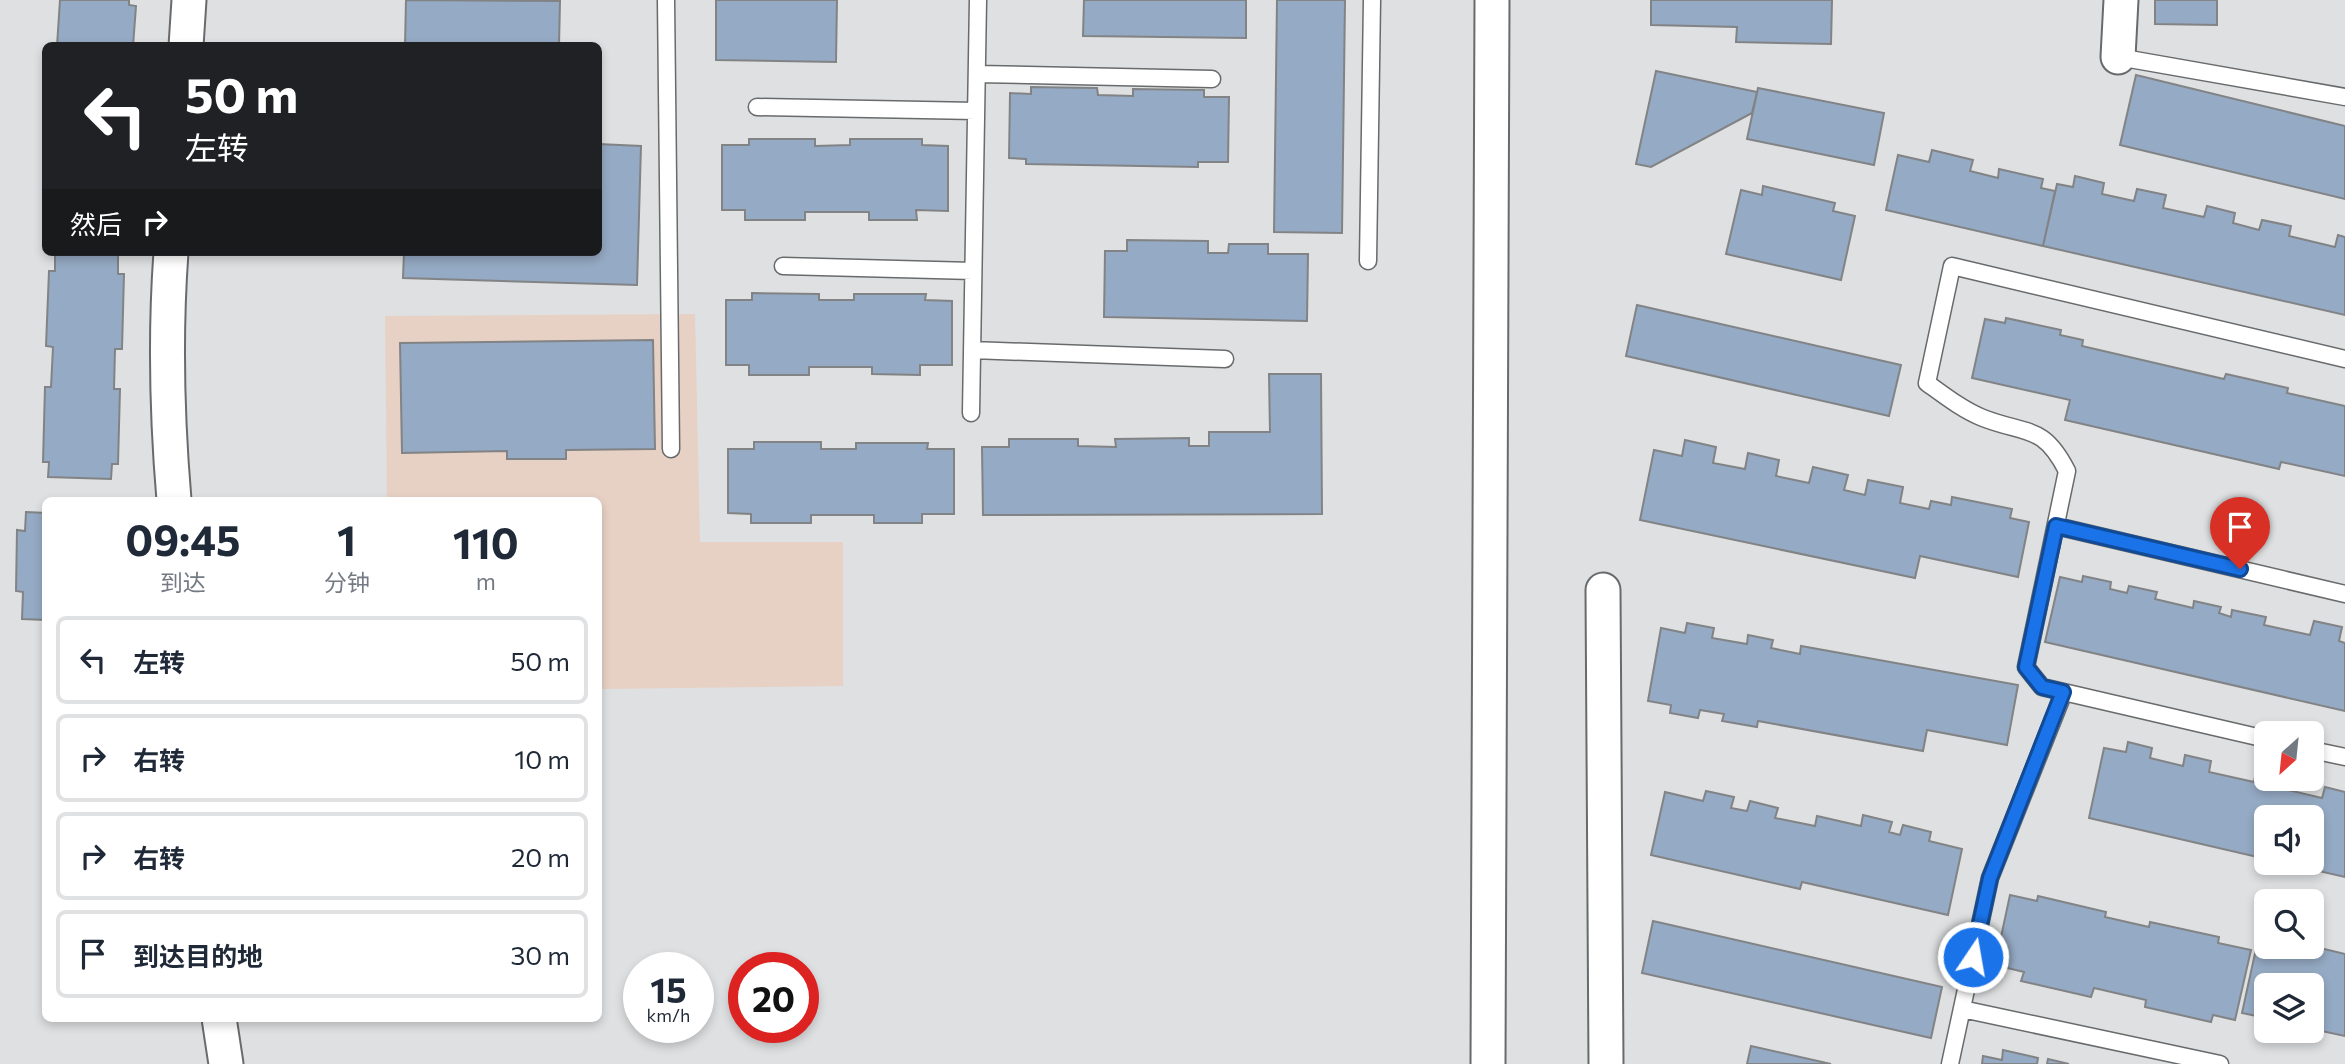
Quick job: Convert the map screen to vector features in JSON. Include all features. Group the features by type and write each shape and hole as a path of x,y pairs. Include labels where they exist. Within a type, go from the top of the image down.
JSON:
{"street":[{"path":"186,42 189,0"},
{"path":"1488,1064 1492,0"},
{"path":"2118,57 2121,0"},
{"path":"171,256 168,293 168,430 174,497"},
{"path":"1603,590 1606,1064"},
{"path":"220,1022 226,1064"}],"lane":[{"path":"666,0 671,449"},
{"path":"971,413 978,0"},
{"path":"1368,261 1372,0"},
{"path":"2118,57 2345,97"},
{"path":"977,74 1212,79"},
{"path":"757,107 976,111"},
{"path":"783,266 973,271"},
{"path":"2254,736 2042,687 2026,667 2067,471 2057,452 2045,440 2030,431 1983,418 1927,383 1952,267 2345,359"},
{"path":"972,351 1224,359"},
{"path":"2056,526 2345,594"},
{"path":"1950,1064 1990,878 2063,692"},
{"path":"2324,753 2345,757"},
{"path":"1962,1009 2220,1064"}],"shaded area":[{"path":"695,314 700,542 843,542 843,686 602,689 602,497 387,497 385,316"}],"building":[{"path":"60,0 129,0 129,5 136,6 133,42 57,42"},
{"path":"406,0 560,1 559,42 405,42"},
{"path":"716,0 837,0 836,62 716,60"},
{"path":"1084,0 1246,0 1246,38 1083,36"},
{"path":"1277,0 1345,0 1342,233 1274,232"},
{"path":"1651,0 1832,0 1831,44 1736,42 1737,27 1651,25"},
{"path":"2155,0 2217,0 2217,25 2155,24"},
{"path":"1656,71 1757,92 1752,113 1651,167 1636,164"},
{"path":"2136,75 2345,126 2345,199 2120,145"},
{"path":"1031,87 1097,88 1098,95 1133,96 1133,89 1204,90 1204,97 1229,97 1228,162 1198,162 1198,167 1026,164 1026,159 1009,158 1010,93 1031,94"},
{"path":"1758,88 1884,113 1874,165 1747,139"},
{"path":"749,139 815,139 815,146 850,145 850,139 922,139 922,145 948,146 948,211 916,210 917,220 869,220 869,212 805,212 805,220 745,220 745,210 722,210 722,145 749,145"},
{"path":"602,144 641,146 637,285 403,278 404,256 602,256"},
{"path":"1932,150 1973,160 1970,171 1998,178 1999,169 2043,179 2041,188 2055,191 2043,246 1886,210 1898,155 1929,162"},
{"path":"2075,176 2104,183 2102,194 2134,201 2137,189 2166,195 2163,208 2204,217 2207,206 2235,213 2233,223 2259,230 2262,220 2291,226 2289,236 2335,247 2338,235 2345,237 2345,315 2043,246 2057,184 2073,187"},
{"path":"1763,186 1835,203 1833,211 1855,216 1841,280 1726,254 1741,190 1762,195"},
{"path":"1127,240 1208,241 1208,253 1228,253 1229,244 1268,244 1268,254 1308,254 1307,321 1104,317 1105,251 1127,251"},
{"path":"55,256 118,256 118,274 124,274 122,349 115,349 114,389 120,389 118,464 112,464 111,479 48,477 49,462 43,462 45,387 51,387 53,347 46,346 49,271 55,271"},
{"path":"752,293 819,294 819,300 854,300 854,294 926,294 925,300 952,301 952,365 920,365 920,375 872,374 872,367 809,367 809,375 749,375 749,365 726,365 726,300 752,300"},
{"path":"1637,305 1901,365 1889,416 1626,356"},
{"path":"2006,318 2061,330 2060,335 2083,340 2082,346 2224,379 2226,374 2288,388 2287,393 2345,406 2345,476 2281,462 2279,469 2065,420 2070,400 1972,378 1985,319 2005,323"},
{"path":"653,340 655,449 566,450 566,459 507,459 507,451 402,453 400,343"},
{"path":"1269,374 1321,374 1322,514 983,515 982,447 1009,447 1009,439 1078,439 1078,446 1116,447 1115,439 1189,438 1189,446 1209,446 1209,432 1270,432"},
{"path":"1685,440 1716,447 1713,463 1745,469 1748,453 1779,460 1776,476 1809,483 1813,467 1848,475 1844,490 1865,495 1868,480 1903,487 1900,503 1929,509 1931,501 1951,505 1952,497 2012,509 2010,518 2029,522 2018,577 1920,556 1915,578 1640,520 1654,450 1682,456"},
{"path":"754,442 821,442 821,449 856,449 856,443 928,443 927,449 954,449 954,514 922,514 922,523 874,523 874,515 811,515 811,523 751,523 751,514 728,513 728,449 754,449"},
{"path":"26,512 42,513 42,620 22,619 23,592 16,591 17,530 25,531"},
{"path":"2083,576 2111,582 2110,589 2127,593 2129,586 2157,592 2155,599 2193,608 2194,601 2221,607 2219,613 2231,617 2232,610 2266,617 2264,625 2310,635 2314,621 2342,627 2339,641 2345,643 2345,711 2045,642 2060,577 2082,582"},
{"path":"1687,623 1714,628 1712,638 1747,644 1748,635 1773,640 1771,648 1800,654 1801,646 2018,685 2007,745 1927,730 1923,751 1758,721 1757,727 1722,721 1724,714 1700,710 1698,718 1670,713 1671,705 1648,701 1661,628 1685,633"},
{"path":"2128,742 2152,748 2150,758 2183,766 2185,755 2211,761 2209,772 2254,782 2254,791 2292,791 2322,798 2325,787 2345,792 2345,877 2324,872 2324,805 2254,805 2254,856 2089,818 2104,748 2126,752"},
{"path":"1706,791 1734,797 1731,808 1747,811 1750,801 1778,808 1775,818 1815,826 1817,816 1861,826 1863,815 1892,822 1889,832 1900,835 1903,825 1931,832 1929,841 1962,849 1948,915 1802,882 1800,889 1651,855 1665,792 1703,801"},
{"path":"2010,895 2037,901 2038,896 2106,912 2105,917 2149,927 2150,922 2219,937 2218,943 2251,950 2235,1020 2213,1015 2211,1022 2145,1007 2146,1000 2094,988 2091,997 2021,981 2024,972 1995,965"},
{"path":"1653,921 1942,987 1931,1038 1642,973"},
{"path":"2324,949 2345,954 2345,1036 2324,1032 2324,973 2254,973 2254,1016 2242,1013 2254,958 2324,959"},
{"path":"1751,1046 1831,1064 1747,1064"},
{"path":"2003,1050 2038,1058 2037,1064 1982,1064 1983,1056 2002,1060"},
{"path":"2048,1059 2069,1064 2047,1064"}],"route":[{"path":"1973,957 1990,878 2063,692 2042,687 2026,667 2056,526 2240,569"}]}
